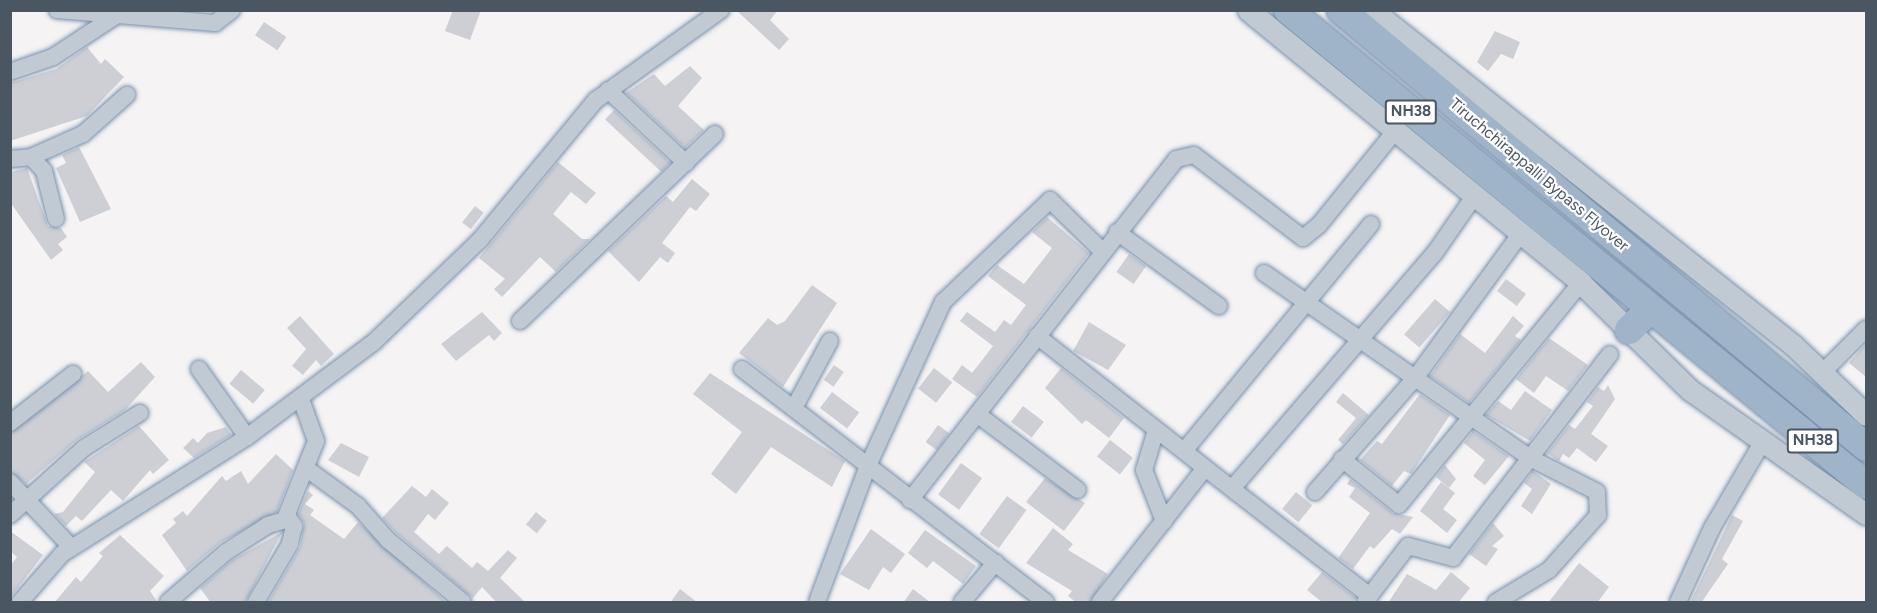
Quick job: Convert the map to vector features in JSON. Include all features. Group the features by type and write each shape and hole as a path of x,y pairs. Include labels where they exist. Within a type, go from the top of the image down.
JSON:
{"highway":[{"name":"Tiruchchirappalli Bypass Flyover","path":"1288,10 1650,309"},
{"name":"Tiruchchirappalli Bypass Flyover","path":"1341,10 1736,342 1866,447"},
{"path":"1629,330 1650,309"},
{"name":"NH38","path":"1650,309 1866,485"}],"street":[{"path":"57,10 122,13 215,23 232,10"},
{"path":"20,603 71,548 247,437 301,399 433,290 608,90 673,50 721,10"},
{"path":"1248,10 1581,283 1690,390 1731,423 1763,441 1866,514"},
{"path":"1372,10 1794,345 1866,415"},
{"path":"10,72 53,57 98,23 122,13"},
{"path":"608,90 686,163"},
{"path":"10,159 31,158 83,134 127,95"},
{"path":"910,500 1102,251 1183,154 1194,155 1303,238 1320,225 1395,131"},
{"path":"520,321 715,134"},
{"path":"31,158 44,171 56,219"},
{"path":"1237,493 1243,470 1434,254 1475,195"},
{"path":"817,603 867,468 944,302 1023,222 1050,200 1102,251"},
{"path":"1184,451 1371,224"},
{"path":"1117,232 1219,306"},
{"path":"1315,492 1416,377 1521,233"},
{"path":"1264,273 1358,342 1416,377 1469,418 1530,458 1597,492 1602,505 1545,574 1496,603"},
{"path":"1342,459 1399,505 1581,283"},
{"path":"1823,372 1866,329"},
{"path":"1036,336 1237,493 1367,599 1408,546 1453,558 1610,354"},
{"path":"794,408 830,341"},
{"path":"199,369 247,437"},
{"path":"742,369 867,468 996,562 1046,603"},
{"path":"10,423 73,374"},
{"path":"168,603 226,552 285,519 307,469 316,429 301,399"},
{"path":"10,515 26,498 84,448 140,413"},
{"path":"977,414 1078,490"},
{"path":"1156,430 1144,470 1164,521"},
{"path":"1678,603 1712,528 1763,441"},
{"path":"1100,603 1205,468"},
{"path":"307,469 358,506 388,540 463,603"},
{"path":"10,482 71,548"},
{"path":"256,603 290,544 293,524 285,519"},
{"path":"962,603 996,562"}],"building":[{"path":"453,10 481,10 470,40 445,31"},
{"path":"736,10 778,10 770,20 789,39 779,50"},
{"path":"264,22 286,37 277,50 255,35"},
{"path":"1495,31 1520,42 1513,59 1501,54 1488,71 1477,62"},
{"path":"87,47 101,64 105,59 124,77 87,116 10,141 10,83 56,69"},
{"path":"690,66 702,78 678,106 704,130 685,148 626,93 654,74 665,86"},
{"path":"614,110 670,163 661,172 605,120"},
{"path":"79,147 111,209 80,222 56,168 66,163 62,155"},
{"path":"558,162 596,193 586,204 571,192 553,214 582,239 590,239 556,272 540,257 502,297 494,289 505,279 479,258"},
{"path":"27,168 48,226 61,228 67,237 58,244 63,250 51,260 10,202 10,172"},
{"path":"692,179 710,194 696,211 690,207 662,243 675,253 668,263 660,257 639,282 608,251 666,196 673,202"},
{"path":"475,206 484,213 471,229 462,223"},
{"path":"1047,217 1089,253 977,397 952,379 962,365 972,373 993,346 960,321 967,312 995,332 1004,320 1011,325 1026,305 988,276 997,265 1024,284 1052,248 1032,232"},
{"path":"1129,254 1146,266 1134,284 1116,272"},
{"path":"1506,279 1526,294 1517,306 1497,291"},
{"path":"812,285 837,303 783,387 739,353 768,318 777,325 785,321"},
{"path":"1435,299 1450,312 1419,348 1404,334"},
{"path":"482,312 502,333 494,341 489,335 456,361 441,344"},
{"path":"300,316 334,354 321,366 316,360 303,375 292,366 306,349 287,328"},
{"path":"1513,316 1524,326 1515,336 1521,340 1469,403 1430,376 1460,334 1485,353"},
{"path":"1089,322 1126,345 1108,370 1073,351"},
{"path":"1549,338 1588,365 1568,391 1546,376 1534,393 1516,379"},
{"path":"1866,343 1866,377 1849,363"},
{"path":"141,362 155,377 125,410 77,440 26,484 10,472 10,433 88,371 108,392"},
{"path":"834,365 844,372 834,387 824,380"},
{"path":"934,368 952,382 936,403 918,388"},
{"path":"1061,368 1124,418 1109,438 1086,420 1082,424 1045,388"},
{"path":"241,370 265,390 253,404 229,384"},
{"path":"710,373 845,461 832,487 771,447 736,494 711,474 742,432 693,394"},
{"path":"1608,385 1615,399 1591,434 1608,446 1596,462 1577,448 1569,458 1563,454 1559,461 1547,453 1569,425 1575,429 1593,406 1587,402 1598,387 1604,391"},
{"path":"1525,391 1552,410 1530,441 1486,415 1498,401 1511,410"},
{"path":"832,392 859,412 847,428 820,408"},
{"path":"1343,393 1369,415 1343,444 1338,440 1356,418 1336,402"},
{"path":"1420,394 1450,415 1411,474 1404,471 1392,486 1360,460 1377,441 1382,444"},
{"path":"1023,406 1044,422 1032,438 1011,422"},
{"path":"938,425 949,433 937,450 926,442"},
{"path":"139,426 169,460 153,474 150,470 123,501 111,490 82,521 76,516 66,526 54,514 63,512 95,472 84,462"},
{"path":"226,427 231,435 194,458 183,448 193,438 198,443 207,433"},
{"path":"1473,431 1509,456 1485,485 1473,476 1485,460 1464,443"},
{"path":"1110,440 1133,458 1120,474 1097,457"},
{"path":"341,443 369,457 359,477 328,460"},
{"path":"276,454 293,470 277,512 220,543 187,571 162,535 176,523 173,519 183,511 187,516 222,476 226,481 241,471 248,484"},
{"path":"961,463 982,478 959,510 938,495"},
{"path":"1445,465 1456,479 1449,488 1436,477"},
{"path":"1533,471 1551,484 1532,514 1521,506 1532,489 1524,483"},
{"path":"1045,478 1085,503 1064,531 1026,502"},
{"path":"1350,479 1393,513 1413,517 1400,534 1392,529 1374,549 1370,546 1353,569 1338,558 1370,513 1349,497 1355,488 1347,484"},
{"path":"1441,482 1455,493 1443,509 1457,520 1447,533 1420,511"},
{"path":"412,486 426,497 432,489 449,503 435,520 428,514 414,532 439,554 447,546 472,568 477,562 488,571 508,550 517,558 500,578 526,603 497,603 482,587 473,598 395,532 382,518"},
{"path":"308,491 313,495 305,504 314,510 310,515 344,539 358,522 447,603 268,602 300,547 304,524 298,514"},
{"path":"1296,492 1312,505 1298,522 1282,509"},
{"path":"1007,496 1026,510 999,548 979,534"},
{"path":"536,512 547,521 537,533 526,524"},
{"path":"1732,515 1743,521 1722,559 1728,564 1701,603 1690,603"},
{"path":"1493,523 1504,536 1492,546 1498,549 1486,566 1469,554"},
{"path":"1053,528 1073,544 1068,550 1108,574 1090,603 1077,603 1068,596 1072,591 1026,563"},
{"path":"871,529 905,554 891,573 883,567 869,590 840,574"},
{"path":"925,530 976,566 963,584 933,561 927,568 908,553"},
{"path":"10,531 43,555 10,598 10,566 17,557 10,551"},
{"path":"282,532 245,603 211,603 200,588 232,560"},
{"path":"120,535 164,576 150,591 158,603 54,603 76,577 81,582 103,556 99,553"},
{"path":"1579,563 1609,587 1597,603 1548,603"},
{"path":"1322,572 1356,598 1352,603 1323,603 1307,590"},
{"path":"1451,572 1470,588 1458,603 1388,603 1407,574 1436,590"},
{"path":"680,589 698,603 670,603"},
{"path":"913,589 931,603 903,603"}]}
